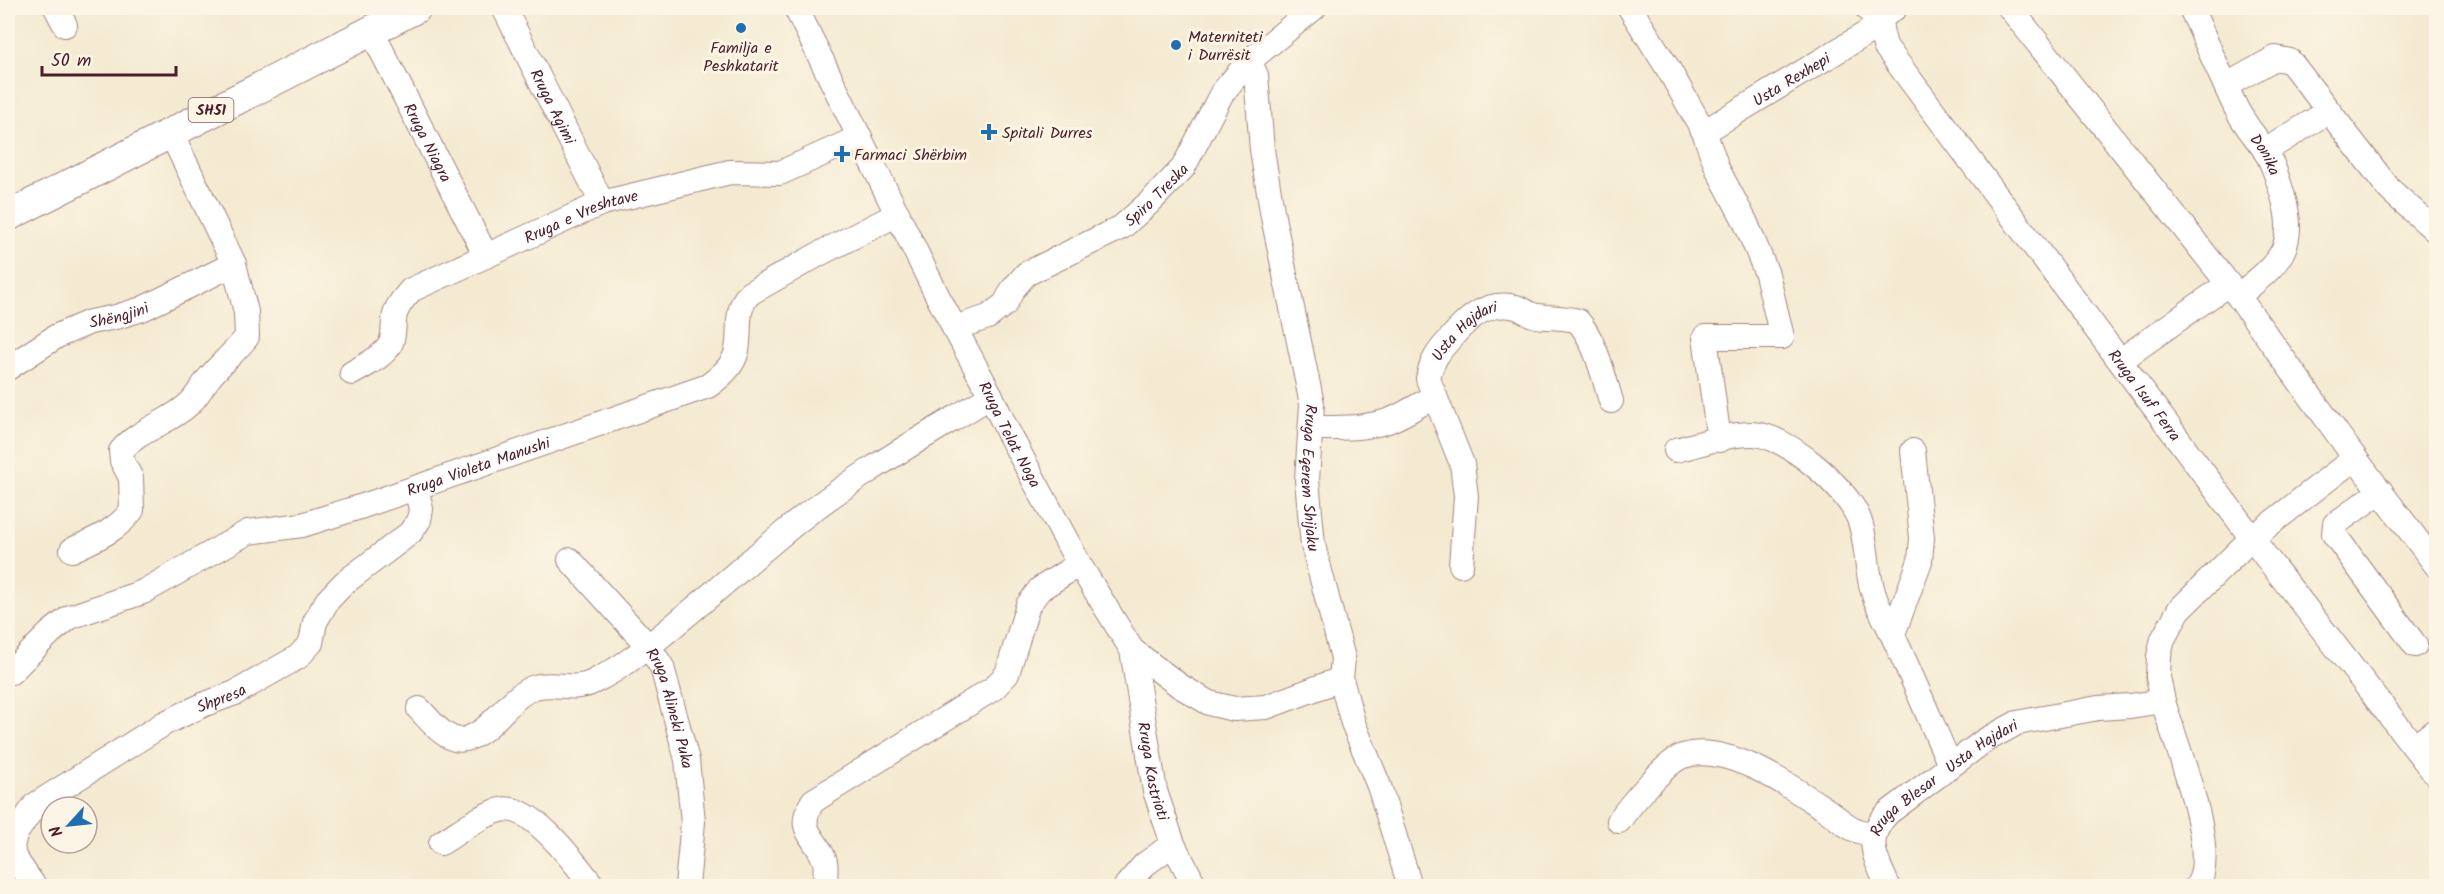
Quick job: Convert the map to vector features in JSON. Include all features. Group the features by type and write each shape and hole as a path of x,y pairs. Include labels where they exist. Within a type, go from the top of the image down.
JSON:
{"main road":[{"name":"SH51","path":"8,216 170,131 416,8"}],"street":[{"name":"Rruga Agimi","path":"504,8 602,203"},
{"name":"Rruga Telat Noga","path":"796,8 1007,430 1078,564 1132,650 1190,692 1209,702 1234,709 1266,706 1341,680"},
{"name":"Spiro Treska","path":"954,327 988,317 1005,304 1026,274 1122,227 1183,168 1222,93 1249,61 1314,8"},
{"path":"1630,8 1704,132 1718,170 1745,221 1767,274 1782,337 1705,337 1719,440"},
{"path":"2010,8 2233,290 2436,565"},
{"name":"Donika","path":"2121,360 2233,290 2270,271 2283,252 2289,231 2286,206 2265,151 2246,127 2191,8"},
{"name":"Usta Rexhepi","path":"1704,132 1880,13"},
{"name":"Rruga Isuf Ferra","path":"1880,13 1886,46 2252,538 2436,775"},
{"name":"Rruga Niagra","path":"371,30 486,256"},
{"path":"2227,85 2275,58 2290,61 2390,190 2436,231"},
{"name":"Rruga Eqerem Shijaku","path":"1249,61 1257,75 1262,150 1273,217 1312,404 1307,480 1312,545 1341,649 1343,658 1341,680 1353,723 1379,786 1410,886"},
{"path":"2265,151 2329,111"},
{"path":"72,550 116,527 132,510 131,478 122,461 120,451 128,442 166,421 191,403 210,377 248,337 246,312 234,264 170,131"},
{"name":"Rruga e Vreshtave","path":"352,373 389,347 394,333 393,320 400,301 411,290 602,203 730,172 780,173 860,137"},
{"name":"Rruga Violeta Manushi","path":"11,672 50,633 70,617 143,592 248,532 302,525 416,488 708,386 722,375 737,352 740,309 743,300 750,293 819,254 898,214"},
{"name":"Shëngjini","path":"8,368 57,336 90,322 142,309 234,264"},
{"name":"Usta Hajdari","path":"1435,396 1428,379 1430,365 1438,352 1470,317 1498,306 1517,308 1537,316 1578,321 1584,327 1598,360 1611,401"},
{"path":"419,709 444,733 454,739 466,739 482,730 520,696 535,687 578,688 592,683 649,647 798,521 855,480 991,396"},
{"path":"1312,428 1356,428 1372,425 1391,420 1435,396 1462,464 1466,496 1461,565"},
{"name":"Usta Hajdari","path":"1676,450 1753,434 1778,442 1808,459 1842,492 1858,518 1876,602 1893,634 1950,765 1984,741 2017,723 2098,708 2163,701"},
{"path":"1893,634 1920,561 1922,538 1913,451"},
{"path":"2197,886 2202,879 2205,848 2158,677 2163,639 2180,610 2252,538 2355,458"},
{"name":"Shpresa","path":"33,886 14,857 12,846 16,832 35,804 165,723 235,693 298,657 311,643 315,622 338,589 410,533 419,520 421,509 416,488"},
{"path":"2381,491 2335,524 2334,534 2415,645"},
{"name":"Rruga Alineki Puka","path":"570,560 649,647 662,667 687,760 693,822 687,886"},
{"path":"827,886 824,878 826,862 805,828 806,812 813,801 994,688 1006,674 1028,605 1040,589 1078,564"},
{"name":"Rruga Kastrioti","path":"1132,650 1155,791 1173,844 1195,886"},
{"path":"2415,746 2436,730"},
{"path":"1619,821 1634,799 1680,756 1697,753 1732,757 1776,779 1822,807 1856,832 1873,834"},
{"name":"Rruga Blesar","path":"1888,886 1874,853 1873,834 1877,824 1950,765"},
{"path":"441,843 493,813 503,809 513,809 532,820 559,843 593,886"},
{"path":"1126,886 1144,865 1173,844"}],"place":[{"name":"Familja e Peshkatarit","path":"741,28"},
{"name":"Materniteti i Durrësit","path":"1176,45"},
{"name":"Spitali Durres","path":"989,132"},
{"name":"Farmaci Shërbim","path":"842,154"}]}
